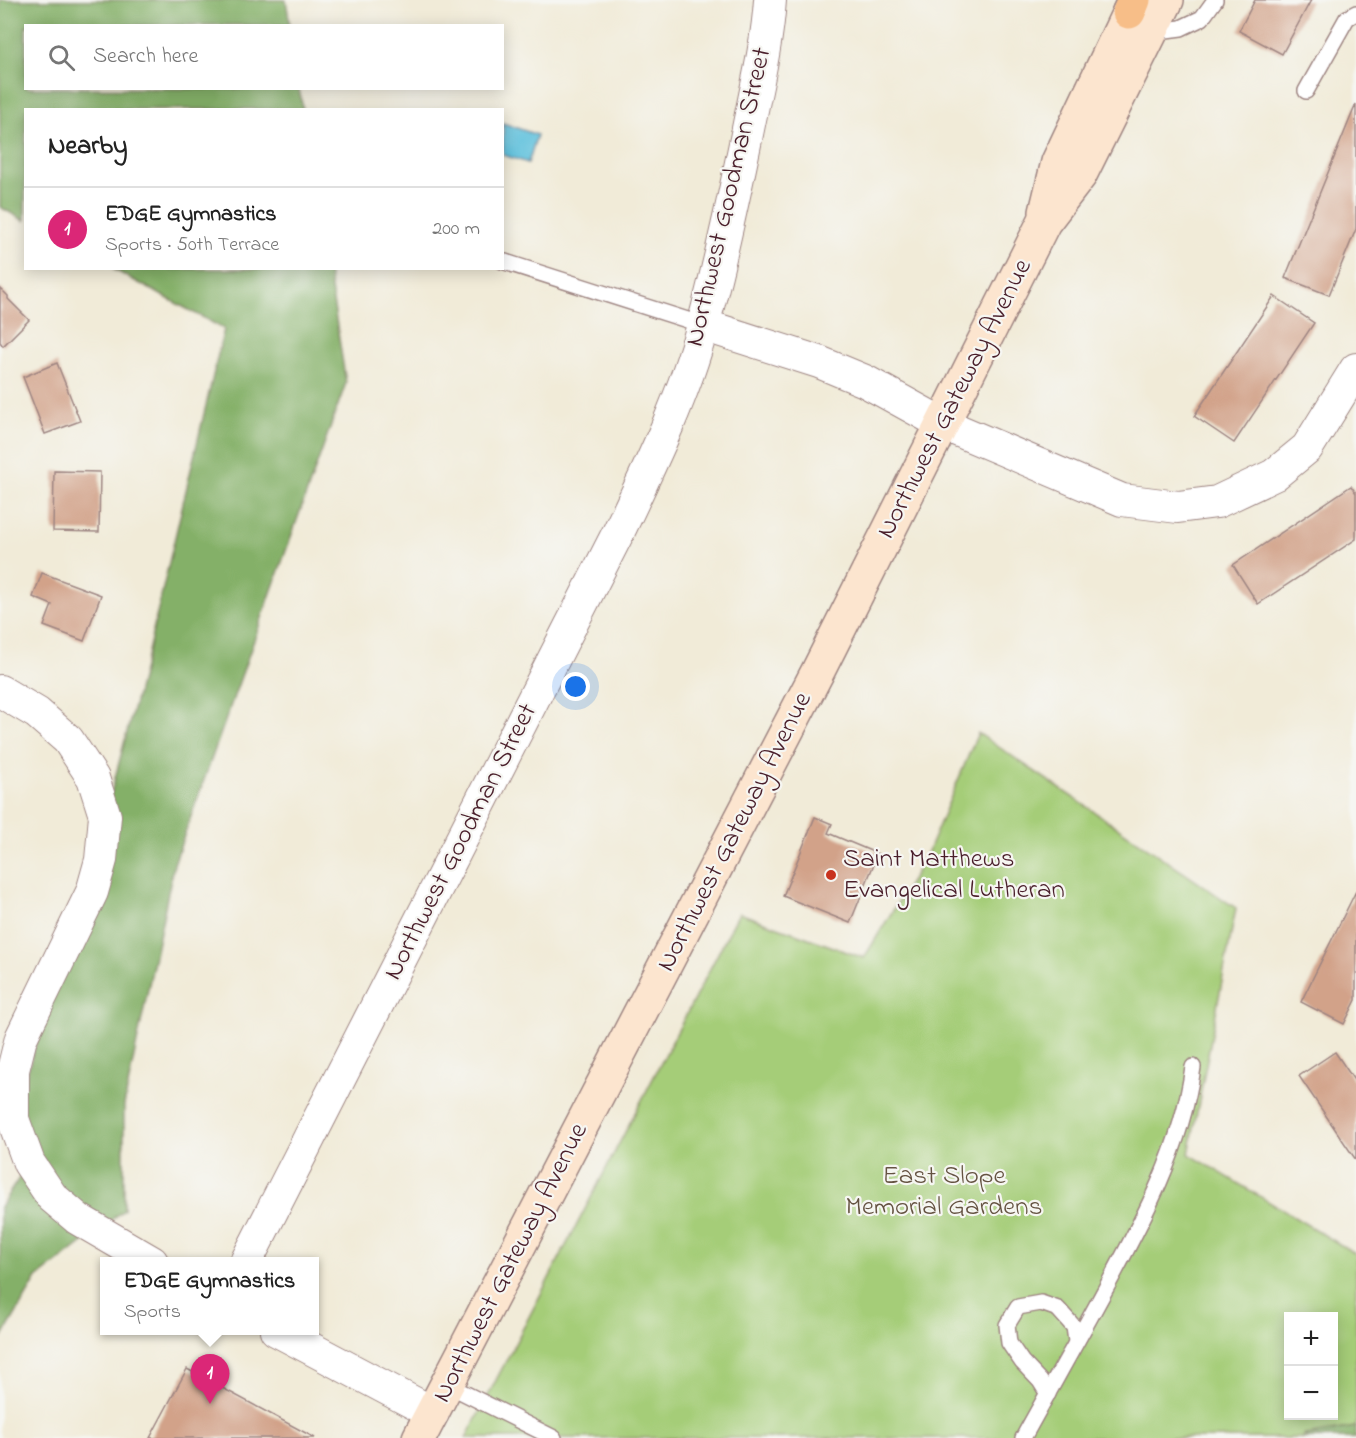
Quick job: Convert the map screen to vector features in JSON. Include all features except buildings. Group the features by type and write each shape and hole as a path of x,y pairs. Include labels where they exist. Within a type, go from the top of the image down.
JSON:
{"main road":[{"name":"Northwest Gateway Avenue","path":"434,1412 813,682 1044,222 1058,162 1138,15 1167,0"}],"street":[{"name":"Northwest Goodman Street","path":"249,1257 619,531 642,484 674,408 703,325 731,212 760,66 770,0"},
{"path":"703,325 819,362 865,381 943,424 1122,500 1178,507 1217,502 1274,475 1307,448 1356,369"},
{"path":"0,691 37,713 68,740 93,778 105,816 101,860 92,892 21,1038 13,1070 13,1119 29,1163 52,1197 78,1219 143,1257"},
{"path":"286,1335 434,1412"}],"lane":[{"path":"1138,15 1181,28 1202,18 1215,0"},
{"path":"1306,91 1347,18 1356,13"},
{"path":"504,262 703,325"},
{"path":"1023,1438 1131,1242 1168,1161 1182,1122 1193,1067"},
{"path":"1048,1394 1009,1343 1007,1325 1018,1307 1041,1304 1058,1309 1074,1327 1076,1341"},
{"path":"434,1412 554,1438"}],"green space":[{"path":"0,0 286,0 290,24 24,24 24,90 299,90 303,108 24,108 24,220 0,207"},
{"path":"115,270 328,270 346,383 174,864 124,1105 124,1210 37,1278 0,1341 0,1207 29,1163 13,1119 105,816 147,656 224,329"},
{"name":"East Slope Memorial Gardens","path":"978,733 1236,908 1189,1154 1356,1254 1356,1427 1304,1435 1303,1438 466,1438 739,913 864,958 926,856"},
{"path":"1356,1427 1356,1438 1303,1438 1304,1436"}],"water":[{"path":"504,123 537,135 528,163 504,155"}],"place":[{"name":"Saint Matthews Evangelical Lutheran","path":"831,875"},
{"name":"EDGE Gymnastics","path":"210,1404"}]}
